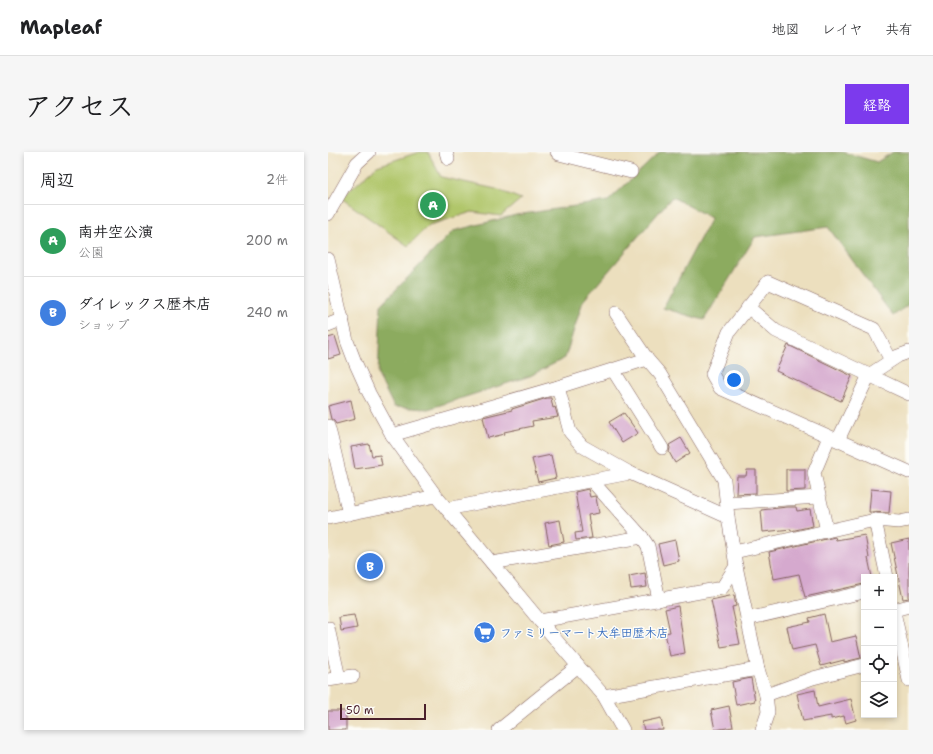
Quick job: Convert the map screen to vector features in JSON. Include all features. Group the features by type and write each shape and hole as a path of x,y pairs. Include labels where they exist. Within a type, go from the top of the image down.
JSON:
{"street":[{"path":"328,214 357,163 369,152"},
{"path":"557,152 559,154 632,172"},
{"path":"328,259 331,287 343,319 347,341 369,393 392,435 436,496 604,696 623,730"},
{"path":"891,360 874,329 768,282 729,332 712,374 720,388 909,472"},
{"path":"748,307 776,331 909,394"},
{"path":"616,313 646,359 660,374 724,480 736,566 758,669 766,695 768,712 762,730"},
{"path":"328,325 343,319"},
{"path":"827,531 814,472 869,375 891,360 909,352"},
{"path":"392,435 558,387 646,359"},
{"path":"613,370 662,448"},
{"path":"558,387 570,432 582,446 630,473 728,517"},
{"path":"328,426 349,514"},
{"path":"447,509 630,473"},
{"path":"592,480 642,537 648,546 658,600"},
{"path":"328,518 436,496"},
{"path":"727,503 819,497"},
{"path":"734,552 875,520 899,522 909,520"},
{"path":"875,520 886,574"},
{"path":"492,563 642,537"},
{"path":"540,621 722,588 736,566"},
{"path":"747,619 861,593"},
{"path":"897,610 909,606"},
{"path":"328,628 333,679 353,676"},
{"path":"897,638 899,656 908,674"},
{"path":"499,730 578,666"},
{"path":"766,695 813,678 861,666"},
{"path":"604,696 758,669"}],"green space":[{"path":"419,152 428,152 441,177 496,189 521,199 501,216 472,212 429,225 408,246 341,198 377,166"},
{"path":"660,152 843,152 877,162 893,152 909,152 909,304 893,316 828,227 755,237 704,320 663,308 711,218 672,197 583,301 565,358 530,376 428,409 394,407 378,375 381,305 453,231 516,215 608,201"}],"building":[{"path":"335,336 341,355 328,359 328,338"},
{"path":"788,345 852,376 841,401 776,371"},
{"path":"551,398 553,408 555,407 558,417 532,421 533,426 504,432 505,434 488,438 483,417 512,410"},
{"path":"351,400 355,419 336,424 331,419 328,406"},
{"path":"624,413 638,433 622,443 609,422"},
{"path":"681,438 690,453 675,463 669,452 669,445"},
{"path":"369,444 372,456 380,455 382,465 355,469 351,447"},
{"path":"551,455 556,478 538,482 532,459"},
{"path":"786,469 805,469 805,490 786,491"},
{"path":"747,470 756,470 756,493 736,494 737,476 746,476"},
{"path":"588,489 590,497 595,496 596,498 599,513 588,515 592,538 576,540 575,533 582,532 575,492"},
{"path":"871,489 891,491 889,513 869,512"},
{"path":"796,507 797,511 810,509 813,526 791,531 791,529 763,532 761,510"},
{"path":"560,520 564,542 549,545 545,523"},
{"path":"865,535 871,574 861,574 861,585 805,597 799,574 774,579 769,552 835,537 836,540"},
{"path":"909,539 909,598 903,599 891,543"},
{"path":"675,540 679,561 663,565 658,544"},
{"path":"645,573 647,587 631,589 629,576"},
{"path":"734,595 736,606 732,607 740,644 721,647 711,600"},
{"path":"678,606 685,653 670,656 665,633 670,632 665,609"},
{"path":"824,614 830,642 856,636 861,658 844,662 844,660 821,666 815,645 792,650 787,627 810,622 809,618"},
{"path":"354,615 357,628 341,631 339,617"},
{"path":"751,678 755,701 736,705 732,682"},
{"path":"815,690 818,707 851,699 856,720 846,723 844,716 831,719 831,716 803,721 797,694"},
{"path":"729,706 733,727 715,730 711,710"},
{"path":"328,711 346,711 346,730 328,730"},
{"path":"661,718 663,730 644,730 642,722"}],"place":[{"name":"南井空公演","path":"433,205"},
{"name":"ダイレックス歴木店","path":"370,566"},
{"name":"ファミリーマート大牟田歴木店","path":"484,633"}]}
